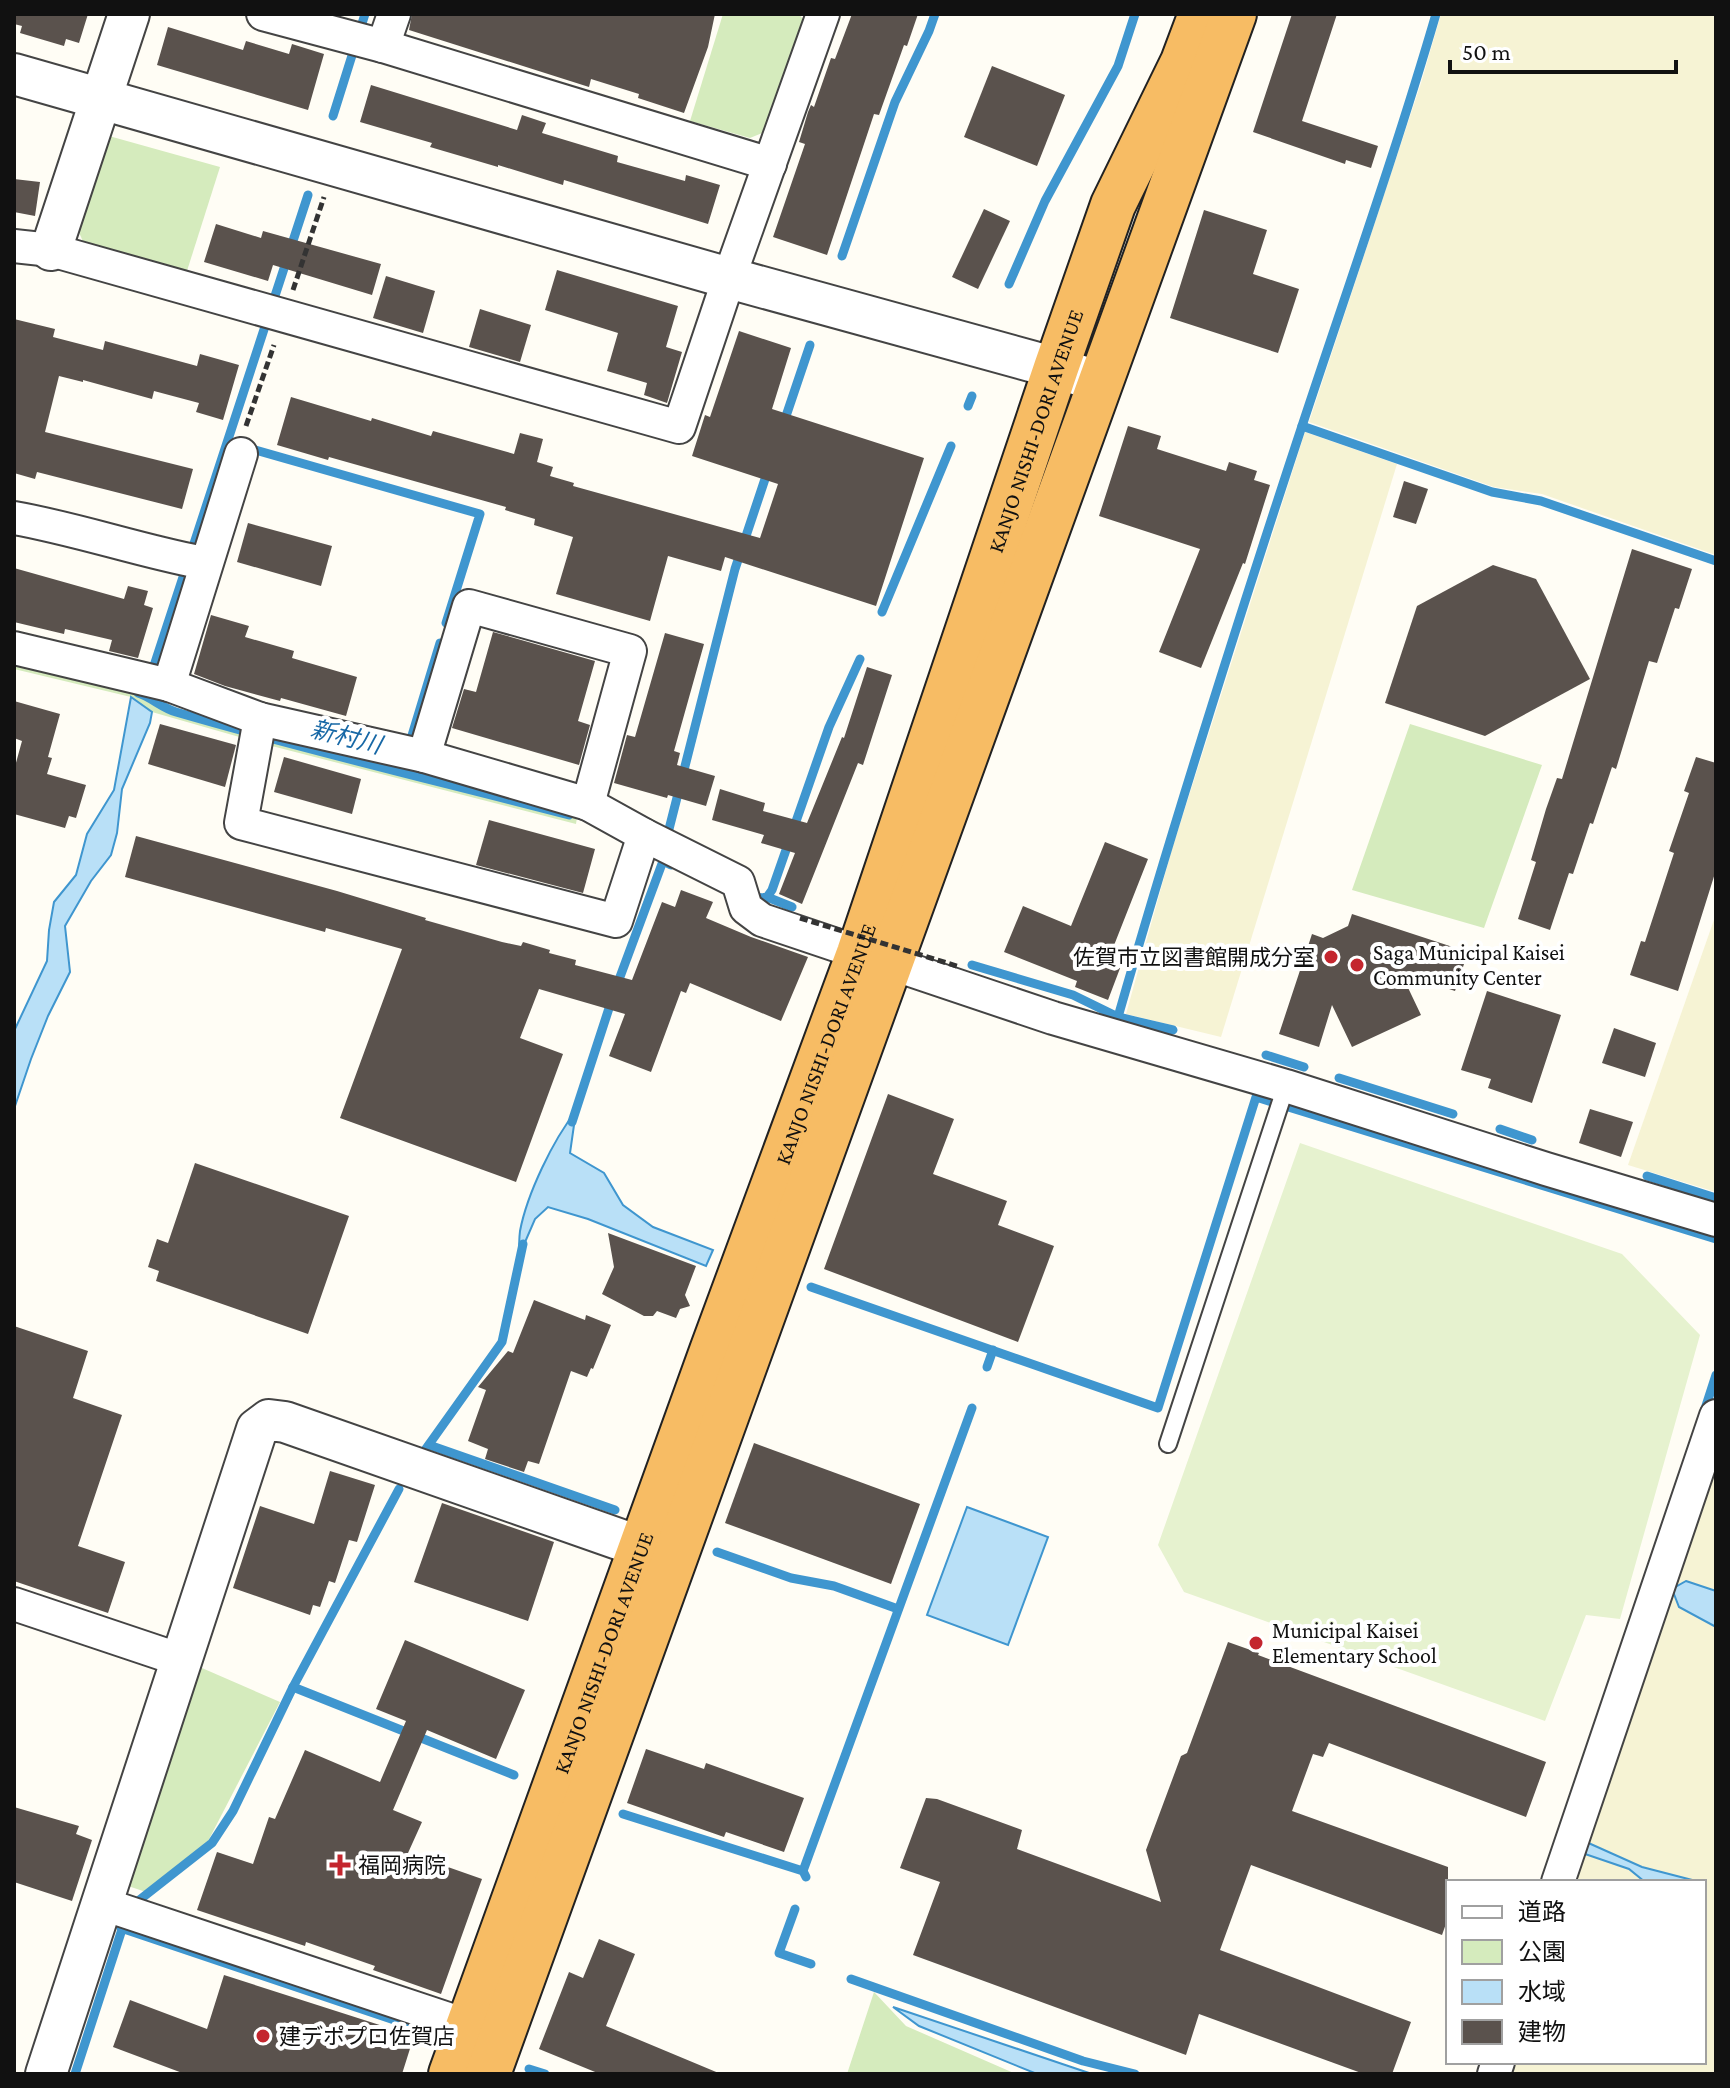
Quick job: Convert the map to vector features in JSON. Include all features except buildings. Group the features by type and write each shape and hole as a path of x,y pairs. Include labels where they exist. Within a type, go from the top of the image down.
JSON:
{"highway":[{"name":"KANJO NISHI-DORI AVENUE","path":"488,2074 770,1292 1056,368 1113,205 1183,62 1201,14"},
{"name":"KANJO NISHI-DORI AVENUE","path":"451,2074 641,1547 1101,383 1234,14"}],"street":[{"path":"129,14 102,99 33,248 679,427 823,14"},
{"path":"263,14 368,42 770,164"},
{"path":"368,42 394,14"},
{"path":"14,74 1101,383"},
{"path":"156,682 241,454"},
{"path":"14,518 187,560"},
{"path":"424,756 469,606 630,651 588,804"},
{"path":"14,648 156,682 258,732 424,756 588,804 651,846 742,895 762,920 1053,1018 1284,1091 1716,1220"},
{"path":"258,732 241,823 616,921 651,846"},
{"path":"1559,1880 1716,1416"},
{"path":"46,2074 119,1909 181,1660 257,1429 269,1420 299,1427 641,1547"},
{"path":"14,1604 181,1660"},
{"path":"119,1909 469,2026"}],"lane":[{"path":"1168,1444 1284,1091"}],"path":[{"path":"800,918 960,967"}],"shaded area":[{"path":"1441,14 1716,14 1716,555 1542,494 1494,487 1309,422"},
{"path":"1305,432 1397,464 1221,1037 1126,1014 1172,849"},
{"path":"1716,914 1716,1192 1628,1165"},
{"path":"1716,1442 1716,2074 1502,2074 1505,2064 1706,2064 1706,1880 1568,1880"}],"green space":[{"path":"723,14 799,14 805,22 767,131 750,138 690,121"},
{"path":"109,136 220,167 186,274 84,244 78,230"},
{"path":"14,656 143,688 176,709 578,810 576,824 152,712 131,697 14,669"},
{"path":"1410,724 1542,765 1484,928 1352,890"},
{"path":"1300,1143 1622,1254 1700,1335 1620,1619 1586,1615 1545,1721 1184,1592 1158,1545"},
{"path":"195,1665 280,1702 206,1845 146,1892 125,1885"},
{"path":"874,1992 906,2026 1016,2074 847,2074"}],"water":[{"path":"131,697 152,712 150,723 122,789 111,855 91,881 65,926 70,972 48,1016 14,1109 15,1029 47,961 54,902 76,875 87,834 114,790"},
{"path":"576,1111 570,1153 604,1173 623,1205 653,1227 713,1250 706,1266 588,1219 548,1207 535,1219 519,1256 523,1216 535,1184"},
{"path":"967,1507 1048,1537 1008,1645 927,1615"},
{"path":"1686,1581 1716,1591 1716,1627 1679,1607 1672,1589"},
{"path":"1584,1841 1642,1867 1692,1880 1643,1880 1629,1869 1585,1854"},
{"path":"893,2007 1092,2074 1037,2074 919,2026"}],"waterway":[{"path":"333,116 365,14"},
{"path":"842,256 895,102 935,14"},
{"path":"1009,284 1045,201 1118,66 1135,14"},
{"path":"972,965 1073,995 1118,1017 1231,645 1436,14"},
{"path":"151,675 308,195"},
{"path":"783,425 810,345"},
{"path":"968,406 972,396"},
{"path":"1302,426 1492,492 1541,501 1716,561"},
{"path":"882,612 951,446"},
{"path":"252,449 480,514 446,623"},
{"path":"666,841 735,569 768,470"},
{"path":"410,742 440,643"},
{"path":"748,895 767,897 772,890 829,727 860,659"},
{"name":"新村川","path":"138,693 171,710 225,726 569,815"},
{"path":"617,985 663,861 671,865"},
{"path":"767,897 792,907"},
{"path":"572,1122 612,999"},
{"path":"1118,1017 1173,1030"},
{"path":"1266,1055 1304,1067"},
{"path":"1339,1078 1453,1114"},
{"path":"811,1287 1158,1408 1256,1097 1716,1239"},
{"path":"1500,1129 1532,1140"},
{"path":"1647,1176 1716,1198"},
{"path":"425,1450 502,1342 523,1244"},
{"path":"987,1367 993,1350"},
{"path":"1704,1412 1716,1375"},
{"path":"803,1871 972,1408"},
{"path":"429,1445 615,1510"},
{"path":"133,1905 212,1843 233,1811 293,1687 399,1489"},
{"path":"717,1552 791,1578 834,1586 898,1609"},
{"path":"293,1687 514,1775"},
{"path":"623,1814 803,1871 806,1877"},
{"path":"795,1909 779,1953 811,1964"},
{"path":"75,2074 126,1917"},
{"path":"121,1928 424,2030"},
{"path":"851,1979 1083,2061 1135,2074"},
{"path":"529,2069 545,2074"}],"place":[{"name":"佐賀市立図書館開成分室","path":"1331,957"},
{"name":"Saga Municipal Kaisei Community Center","path":"1357,965"},
{"name":"Municipal Kaisei Elementary School","path":"1256,1643"},
{"name":"福岡病院","path":"340,1865"},
{"name":"建デポプロ佐賀店","path":"263,2036"}]}
